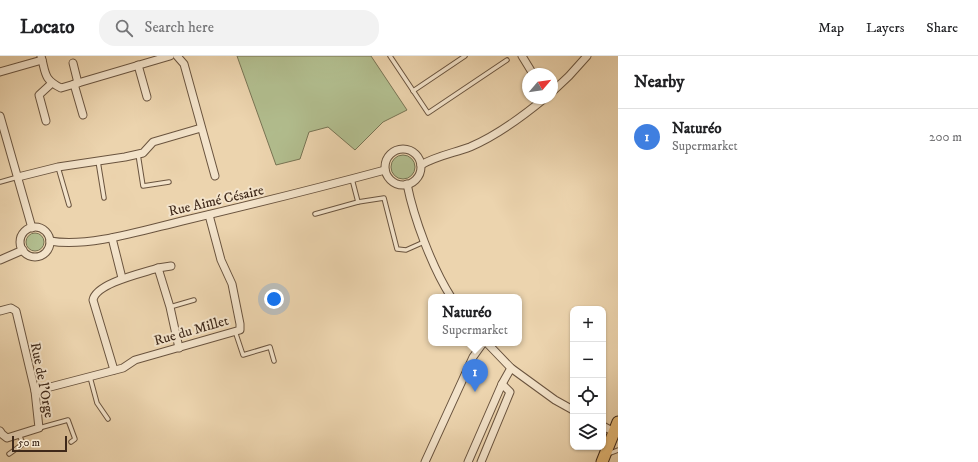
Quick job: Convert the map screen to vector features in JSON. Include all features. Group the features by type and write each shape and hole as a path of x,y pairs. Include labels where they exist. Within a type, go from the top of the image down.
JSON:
{"main road":[{"path":"603,458 617,426"}],"street":[{"path":"0,72 42,58 47,79 60,88 170,56"},
{"path":"177,56 184,64 214,176"},
{"path":"522,56 530,68"},
{"path":"558,86 587,56"},
{"path":"73,63 83,115"},
{"path":"138,65 147,97"},
{"path":"46,121 39,95 52,83"},
{"path":"421,165 492,136 523,117 538,104"},
{"path":"0,116 32,228"},
{"path":"18,177 58,166 143,153 153,142 201,128"},
{"path":"400,149 412,151 420,159 421,165 418,176 415,180 407,184 393,182 389,178 386,170 387,159 395,151 400,149"},
{"name":"Rue Aimé Césaire","path":"50,240 58,242 112,238 386,170"},
{"path":"407,184 424,242 449,294"},
{"name":"Rue du Millet","path":"35,391 123,368 135,360 240,330 232,284 220,260 209,215"},
{"path":"36,227 46,232 50,240 48,250 40,257 30,257 23,250 20,242 21,237 27,230 36,227"},
{"path":"112,238 122,278"},
{"path":"0,260 23,250"},
{"path":"114,370 93,300 93,295 97,291 122,278 171,266"},
{"path":"158,268 170,306 179,348"},
{"name":"Rue de l'Orge","path":"0,311 11,308 16,311 35,391 39,428 7,438 0,431"},
{"path":"425,462 473,356 481,346"},
{"path":"490,346 511,368 555,400 570,408"},
{"path":"468,462 502,384 511,368"},
{"path":"481,462 510,392 502,384"},
{"path":"606,426 617,426"},
{"path":"483,428 486,436 492,436"}],"lane":[{"path":"390,56 428,113 507,60"},
{"path":"413,91 465,56"},
{"path":"138,154 143,186 168,182"},
{"path":"98,160 104,198"},
{"path":"58,166 69,205"},
{"path":"0,182 18,177"},
{"path":"352,179 358,202"},
{"path":"315,214 358,202 384,198 398,249 406,250 424,242"},
{"path":"170,306 194,300"},
{"path":"235,331 243,355 270,347 274,361"},
{"path":"90,377 97,403 108,419"},
{"path":"39,428 68,420 75,439 71,442"},
{"path":"8,454 23,444 19,434"},
{"path":"603,458 618,450"}],"green space":[{"path":"237,56 371,56 407,110 383,122 355,150 328,127 309,132 300,159 276,165"},
{"path":"403,155 412,158 415,167 412,176 403,179 394,176 391,167 394,158"},
{"path":"35,233 41,236 44,242 41,248 35,251 29,248 26,242 29,236"}],"place":[{"name":"Naturéo","path":"475,392"}]}
